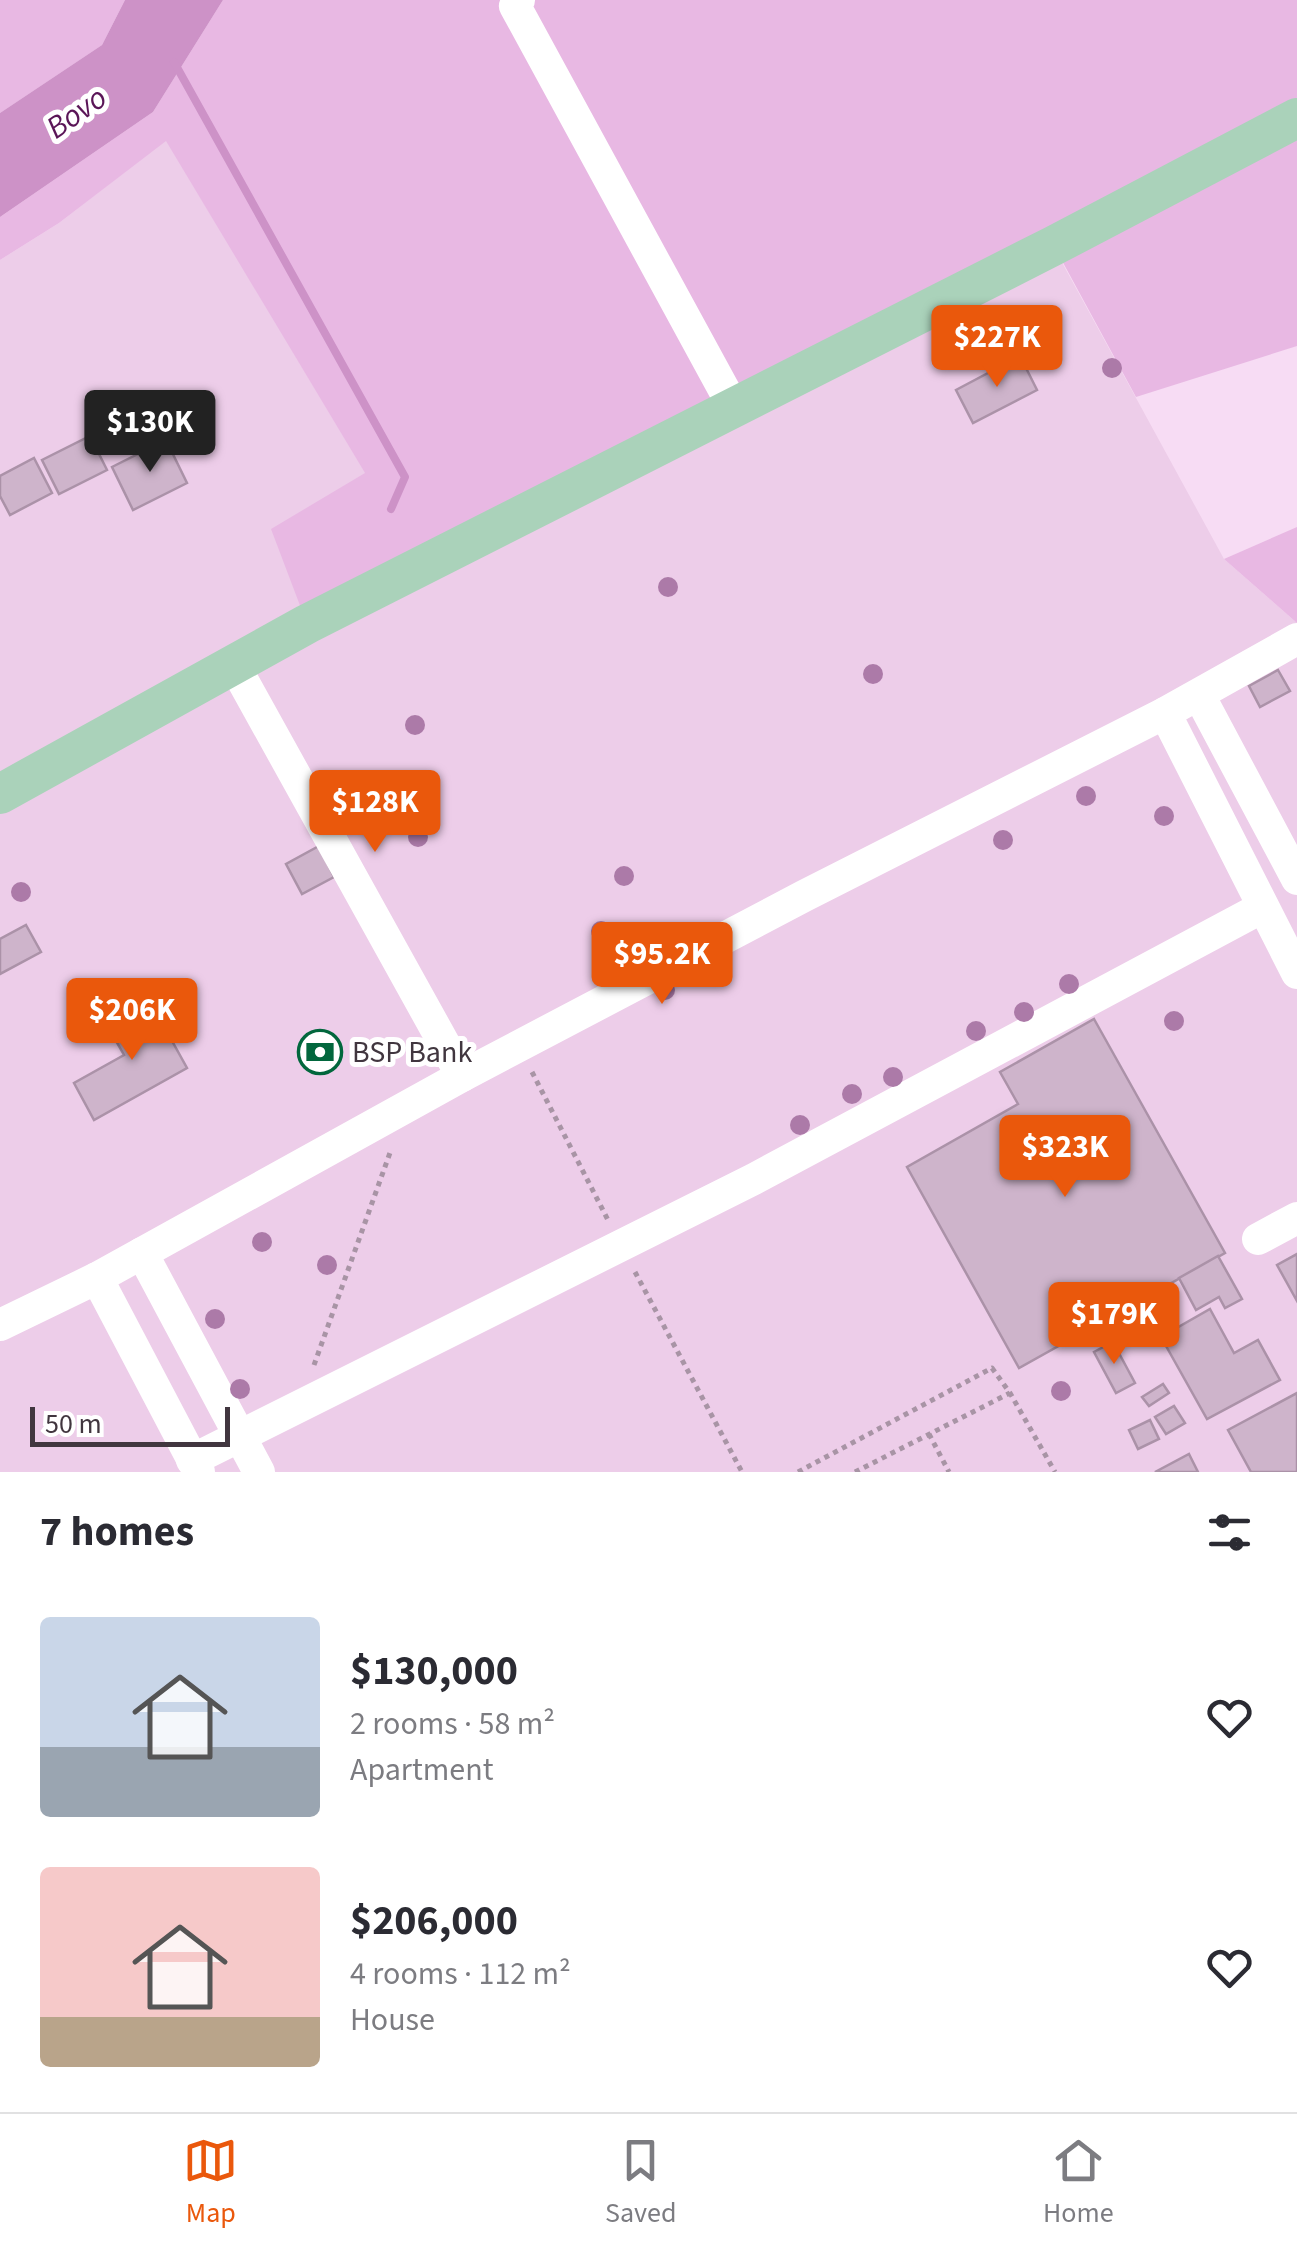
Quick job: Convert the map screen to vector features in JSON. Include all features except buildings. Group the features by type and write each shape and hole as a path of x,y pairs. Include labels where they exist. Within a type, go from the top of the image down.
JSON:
{"main road":[{"path":"0,794 307,624 1297,118"}],"street":[{"path":"519,0 516,6 734,408"},
{"path":"0,1326 142,1254 462,1076 804,896 1165,713 1297,639"},
{"path":"234,665 462,1076"},
{"path":"1199,695 1297,879"},
{"path":"1165,713 1297,974"},
{"path":"96,1278 195,1466 240,1436 754,1179 1263,907"},
{"path":"1258,1239 1297,1218"},
{"path":"142,1254 259,1472"}],"path":[{"path":"299,1406 406,1107"},
{"path":"798,1472 992,1368 1055,1472"},
{"path":"855,1472 1010,1393"},
{"path":"929,1434 949,1472"}],"shaded area":[{"path":"0,0 125,0 102,45 0,113"},
{"path":"223,0 1297,0 1297,346 1136,397 1054,246 307,624 271,529 365,473 166,141 59,223 0,260 0,217 153,112"},
{"path":"166,140 366,474 1053,246 1224,559 1297,623 1297,1472 0,1472 0,260 59,223"},
{"path":"1297,527 1297,623 1224,559"}],"water":[{"name":"Bovo","path":"125,0 223,0 153,112 0,217 0,113 102,45"}],"waterway":[{"path":"174,62 405,477 391,509"}],"place":[{"name":"BSP Bank","path":"320,1052"}]}
